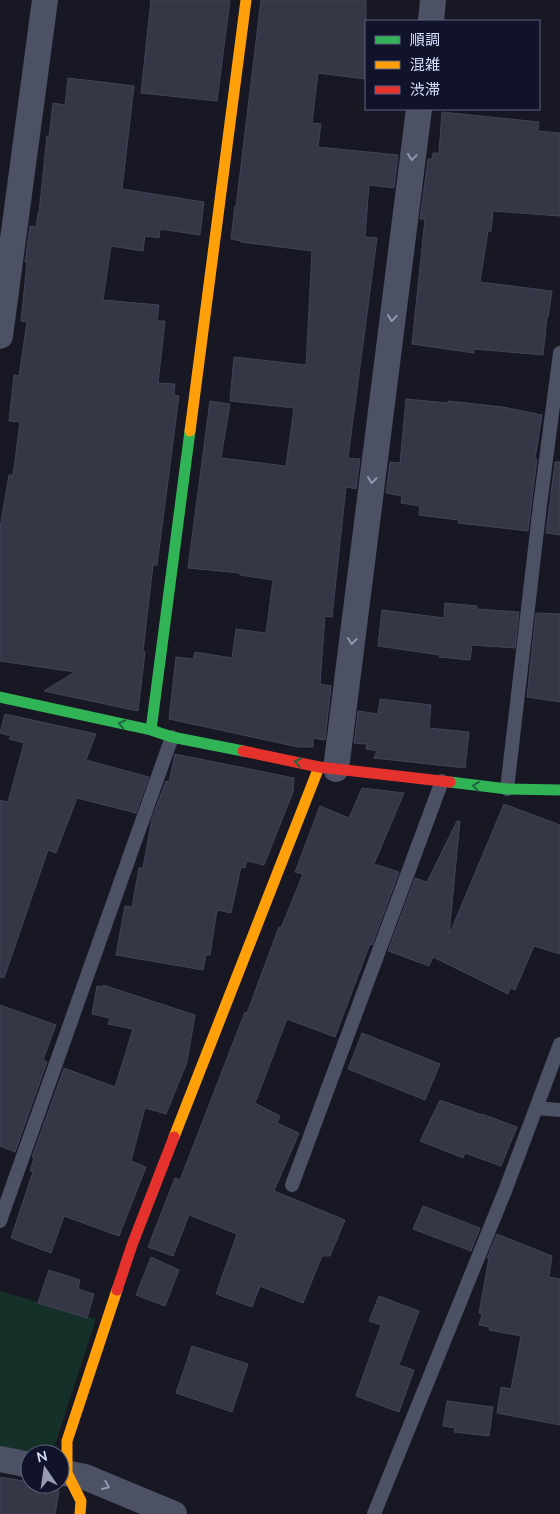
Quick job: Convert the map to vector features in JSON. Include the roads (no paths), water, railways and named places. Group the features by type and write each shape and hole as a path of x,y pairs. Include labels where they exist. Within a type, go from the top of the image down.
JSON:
{"street":[{"path":"0,336 45,0"},
{"path":"151,730 246,0"},
{"path":"430,20 433,0"},
{"path":"67,1444 132,1245 328,768 419,110"},
{"path":"0,697 172,736 328,768 507,789 560,790"},
{"path":"0,1459 20,1463"},
{"path":"70,1474 85,1477 174,1514"},
{"path":"70,1483 81,1501 80,1514"}],"lane":[{"path":"507,789 540,505 560,354"},
{"path":"0,1221 172,736"},
{"path":"292,1185 442,781"},
{"path":"374,1514 505,1191 560,1044"},
{"path":"536,1108 560,1110"}]}
